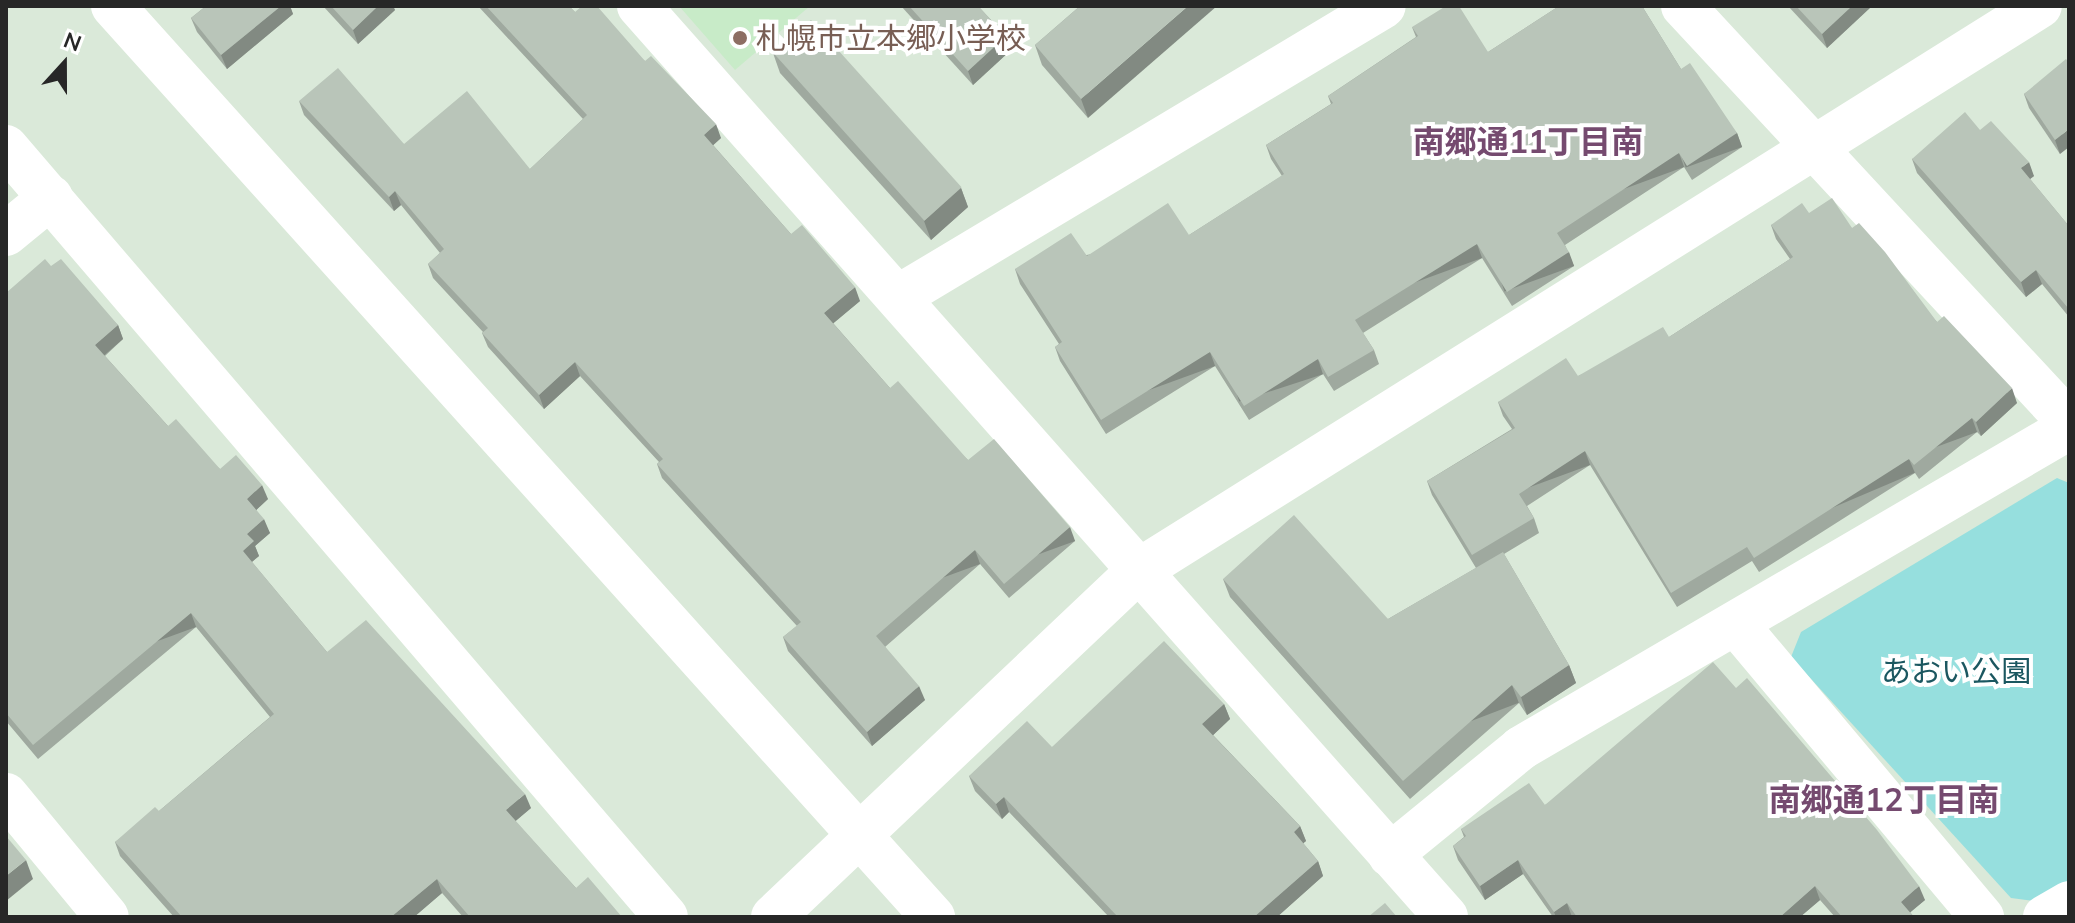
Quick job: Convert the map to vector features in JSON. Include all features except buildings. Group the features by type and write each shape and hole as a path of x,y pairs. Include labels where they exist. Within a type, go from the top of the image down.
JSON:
{"street":[{"path":"639,6 1446,917"},
{"path":"898,297 1384,6"},
{"path":"1390,855 1521,748 2069,425 1683,6"},
{"path":"773,917 1138,571 2040,6"},
{"path":"136,14 933,917"},
{"path":"6,147 666,917"},
{"path":"6,234 51,197"},
{"path":"1736,624 1982,917"},
{"path":"6,795 107,917"},
{"path":"2045,917 2069,903"}],"shaded area":[{"name":"札幌市立本郷小学校","path":"679,6 810,6 735,70"}],"green space":[{"name":"あおい公園","path":"2057,478 2069,483 2069,881 2035,901 2011,898 1791,657 1801,632"}],"place":[{"name":"札幌市立本郷小学校","path":"740,38"}],"district":[{"name":"南郷通11丁目南","path":"1528,141"},
{"name":"南郷通12丁目南","path":"1884,799"}]}
